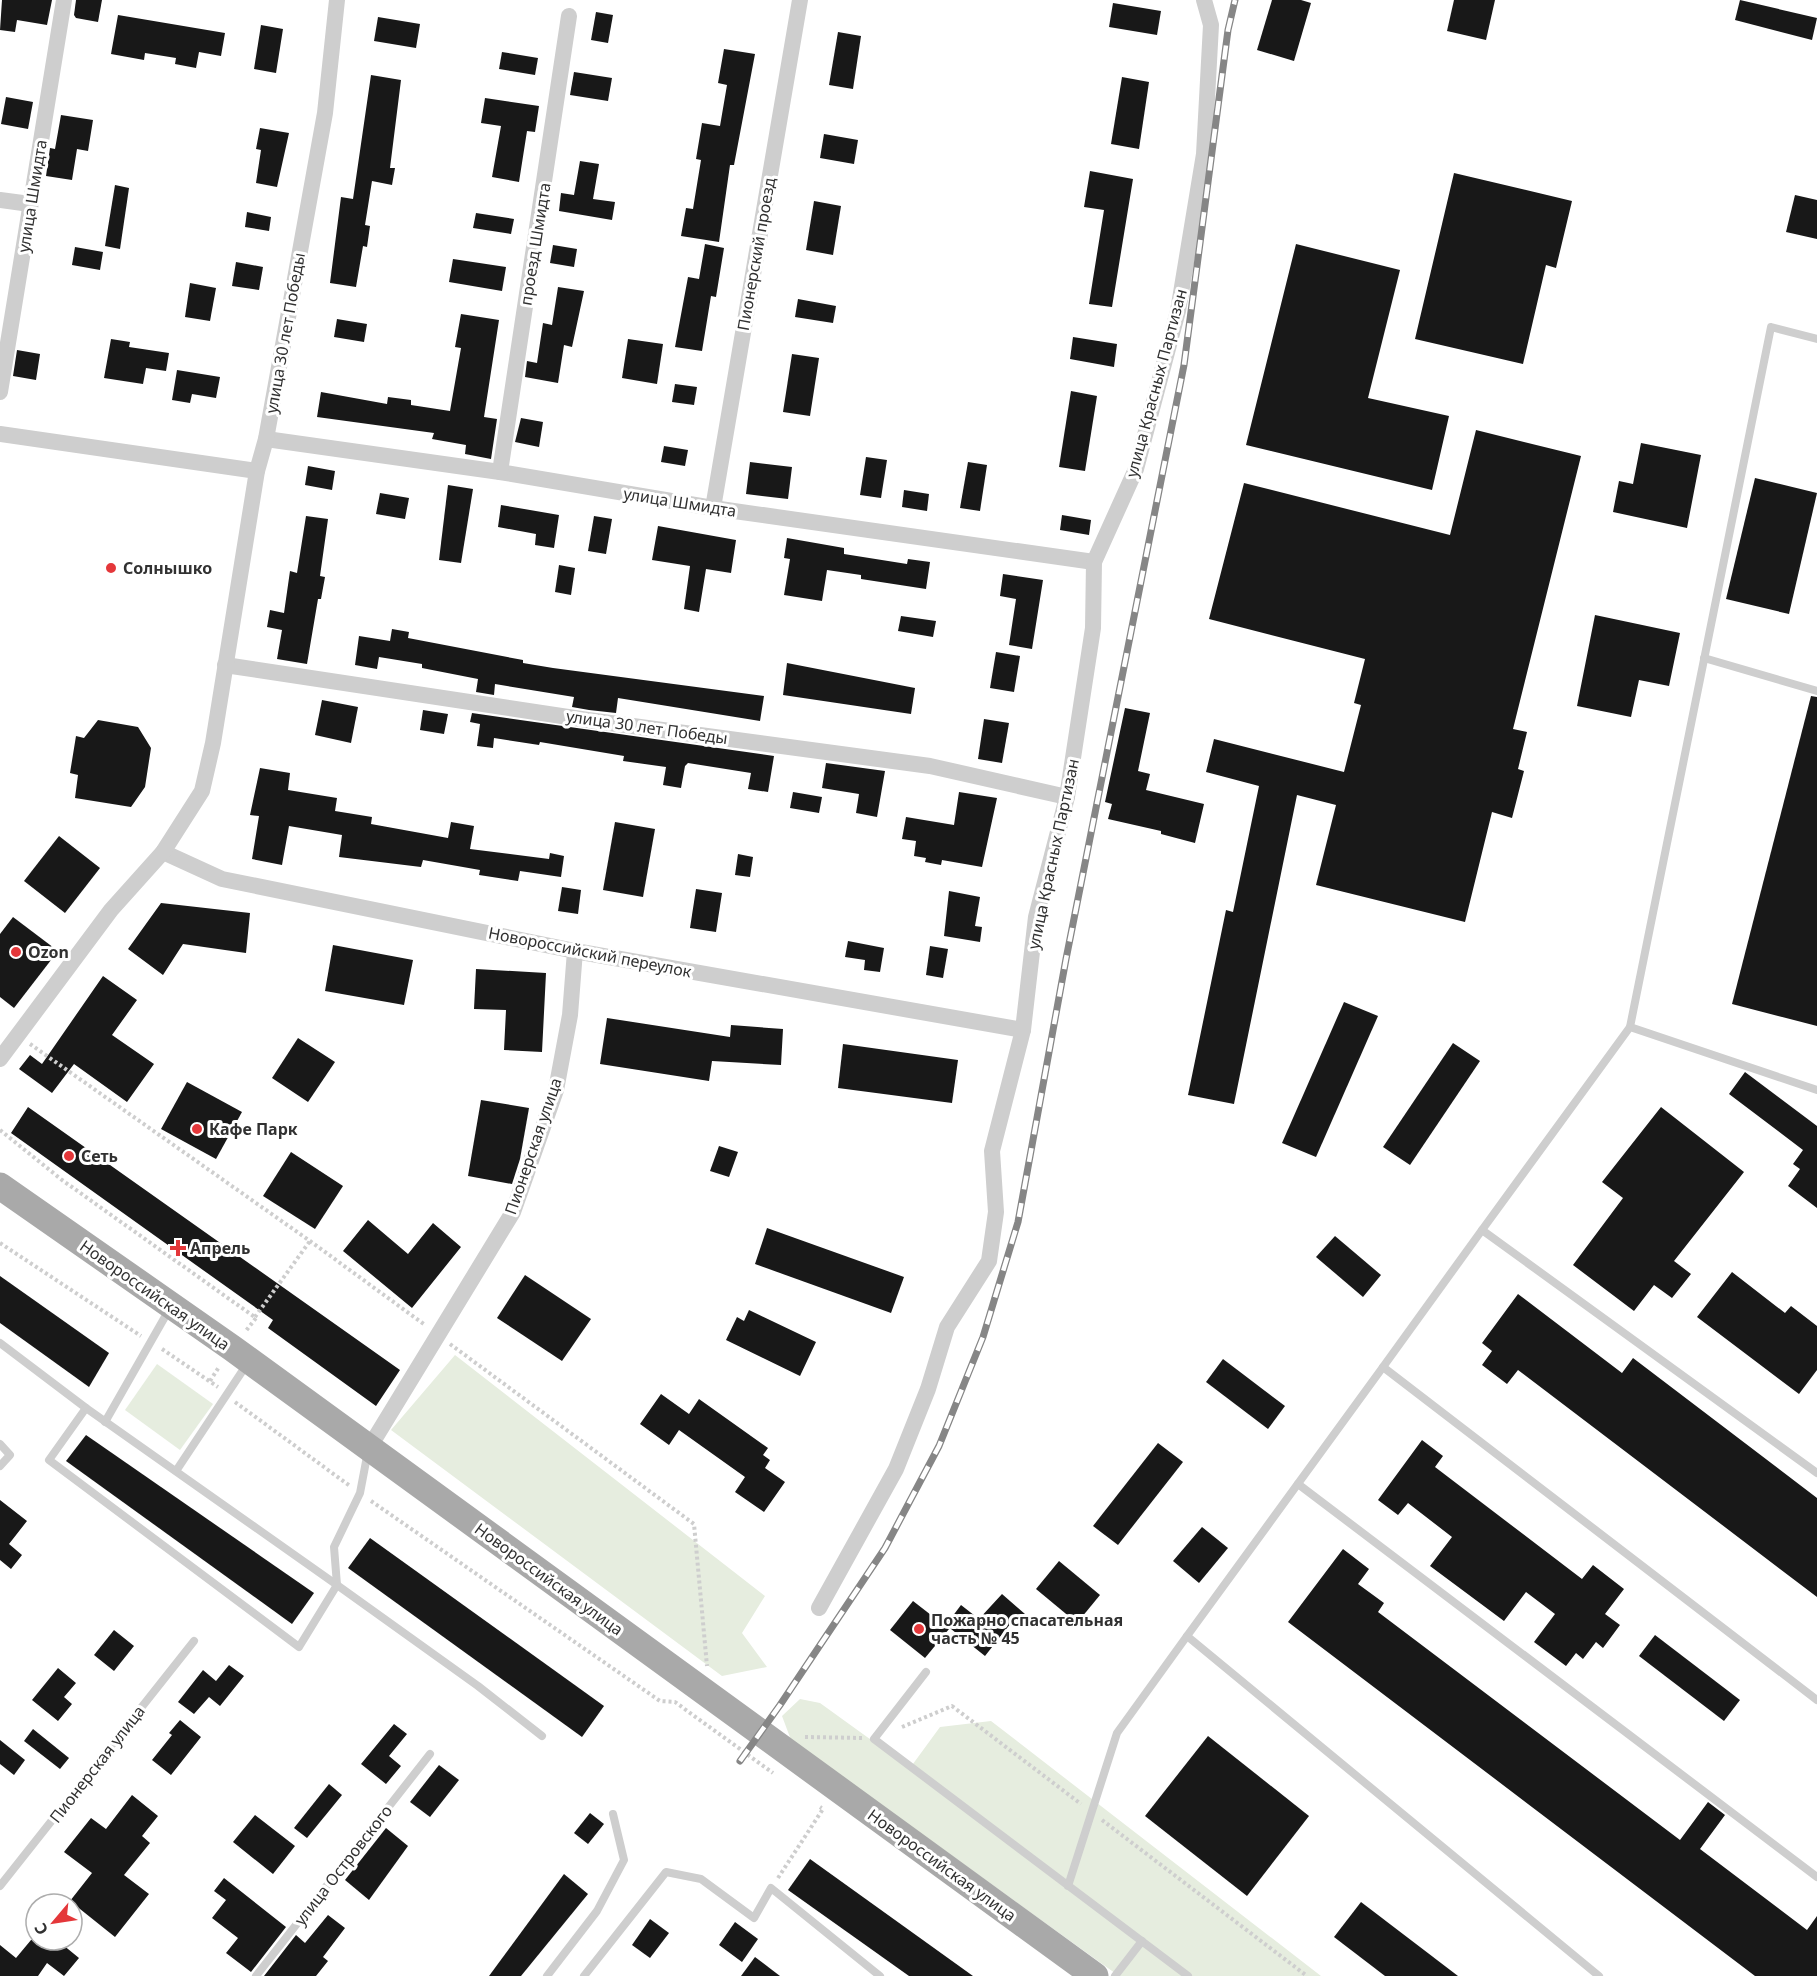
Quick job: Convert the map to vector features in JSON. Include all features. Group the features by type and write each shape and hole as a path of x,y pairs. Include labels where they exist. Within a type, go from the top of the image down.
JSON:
{"main road":[{"name":"Новороссийская улица","path":"0,1186 240,1354 1095,1976"}],"street":[{"name":"улица Шмидта","path":"0,392 64,0"},
{"name":"улица 30 лет Победы","path":"0,1059 111,910 163,852 202,791 257,471 266,439 325,113 337,0"},
{"name":"Пионерский проезд","path":"713,508 800,0"},
{"name":"улица Красных Партизан","path":"819,1608 896,1469 928,1389 947,1327 989,1261 996,1212 992,1150 1023,1030 1036,917 1067,797 1093,628 1094,562 1136,469 1178,310 1204,154 1210,25 1204,0"},
{"name":"проезд Шмидта","path":"500,472 569,16"},
{"path":"0,200 30,204"},
{"path":"0,434 257,471"},
{"name":"улица Шмидта","path":"266,439 500,472 713,508 1094,562"},
{"name":"улица 30 лет Победы","path":"225,665 588,720 930,765 1067,797"},
{"name":"Новороссийский переулок","path":"163,852 222,879 575,951 1023,1030"},
{"name":"Пионерская улица","path":"369,1448 513,1212 556,1090 570,1015 575,951"}],"lane":[{"path":"1068,1886 1117,1733 1630,1027 1771,327 1817,339"},
{"path":"1704,658 1817,691"},
{"path":"1630,1027 1817,1090"},
{"path":"1482,1230 1817,1473"},
{"path":"105,1422 171,1307"},
{"path":"0,1342 105,1422 478,1686 542,1736"},
{"path":"176,1472 240,1354"},
{"path":"1383,1367 1817,1700"},
{"path":"86,1408 49,1460 299,1647 337,1585 334,1547 360,1493 369,1448"},
{"path":"0,1444 10,1455 0,1466"},
{"path":"1298,1484 1817,1877"},
{"path":"1187,1636 1599,1976"},
{"name":"Пионерская улица","path":"0,1886 194,1641"},
{"path":"926,1672 874,1738 1188,1976"},
{"name":"улица Островского","path":"256,1976 430,1754"},
{"path":"548,1976 597,1911 624,1860 613,1814"},
{"path":"584,1976 666,1872 701,1879 754,1918 771,1888 880,1976"},
{"path":"1114,1976 1142,1941"}],"path":[{"path":"17,1035 310,1240 694,1524 708,1670"},
{"path":"0,1130 62,1180 255,1318"},
{"path":"210,1381 240,1354 255,1318 310,1240"},
{"path":"794,1737 874,1738"},
{"path":"735,1746 779,1777"},
{"path":"771,1888 823,1809 814,1803"}],"shaded area":[{"path":"455,1355 765,1596 742,1633 767,1667 722,1676 391,1430"},
{"path":"157,1364 213,1404 180,1450 125,1410"},
{"path":"800,1699 820,1703 910,1768 940,1727 991,1721 1321,1976 1119,1976 791,1740 782,1716"}],"building":[{"path":"2,0 52,0 47,25 17,20 15,32 0,30"},
{"path":"76,0 102,0 98,22 76,18 74,15"},
{"path":"1272,0 1301,0 1311,3 1294,61 1257,50"},
{"path":"1454,0 1495,0 1486,40 1447,31"},
{"path":"1740,0 1817,18 1812,40 1735,20"},
{"path":"1113,3 1161,11 1157,35 1109,27"},
{"path":"596,12 613,15 608,43 591,40"},
{"path":"118,15 225,33 221,56 199,52 196,68 175,64 176,58 145,53 144,60 111,54"},
{"path":"378,17 420,24 416,48 374,41"},
{"path":"261,25 283,29 276,73 254,69"},
{"path":"838,32 861,36 853,89 829,85"},
{"path":"724,49 755,54 734,165 730,165 719,242 681,236 686,208 693,209 701,160 696,159 702,123 720,126 727,85 718,83"},
{"path":"502,52 538,58 535,75 499,69"},
{"path":"574,72 612,78 608,101 570,95"},
{"path":"371,75 401,80 390,168 395,168 392,185 372,181 365,225 370,226 367,247 363,246 356,287 330,283 341,197 353,199"},
{"path":"1122,77 1149,82 1139,149 1111,144"},
{"path":"6,97 33,102 28,129 1,124"},
{"path":"485,98 539,106 535,132 527,131 519,182 492,177 501,126 481,123"},
{"path":"61,115 93,120 88,151 77,149 72,180 46,176 50,148 55,149"},
{"path":"260,128 289,133 277,187 256,183 261,150 256,149"},
{"path":"824,134 858,140 854,164 820,158"},
{"path":"580,161 599,164 593,199 615,202 612,220 559,211 561,193 574,195"},
{"path":"1090,171 1133,179 1112,307 1089,304 1104,210 1084,207"},
{"path":"1454,173 1572,201 1556,268 1546,265 1523,364 1415,339"},
{"path":"115,185 129,188 120,249 105,246"},
{"path":"1795,195 1817,200 1817,239 1786,232"},
{"path":"814,201 841,206 833,255 806,250"},
{"path":"247,212 271,217 269,231 245,227"},
{"path":"476,213 514,219 511,234 473,228"},
{"path":"705,244 724,248 716,297 711,296 702,351 675,347 688,277 699,279"},
{"path":"1296,244 1400,270 1368,398 1449,416 1432,490 1246,445"},
{"path":"553,245 577,249 574,267 550,263"},
{"path":"75,247 103,252 100,270 72,265"},
{"path":"453,259 506,267 502,291 449,282"},
{"path":"236,262 263,267 259,290 232,286"},
{"path":"190,283 216,288 210,321 185,317"},
{"path":"558,287 584,291 572,347 564,345 558,383 525,377 527,361 537,363 543,323 552,325"},
{"path":"798,299 836,306 833,323 795,317"},
{"path":"461,314 499,320 484,417 497,419 491,459 465,454 466,445 432,439 434,433 317,417 321,392 387,404 388,397 411,400 411,405 450,411 461,348 455,347"},
{"path":"337,319 367,324 364,342 334,337"},
{"path":"1073,337 1117,344 1114,367 1070,359"},
{"path":"111,339 130,342 129,347 169,353 166,371 146,368 143,384 104,378"},
{"path":"628,339 663,344 657,384 622,378"},
{"path":"17,350 40,354 36,380 13,376"},
{"path":"792,354 819,358 810,416 783,412"},
{"path":"177,370 220,377 216,398 192,394 190,403 172,400"},
{"path":"675,384 697,387 694,405 672,402"},
{"path":"1071,391 1097,396 1085,471 1059,467"},
{"path":"521,418 543,422 539,447 515,442"},
{"path":"1476,430 1581,456 1513,729 1527,732 1518,769 1524,771 1512,818 1492,812 1465,922 1316,885 1336,805 1297,795 1234,1104 1188,1095 1226,910 1233,912 1259,786 1206,772 1214,739 1344,772 1361,705 1354,703 1365,659 1209,619 1244,483 1450,535"},
{"path":"1641,443 1701,455 1687,528 1613,512 1619,481 1633,484"},
{"path":"664,446 688,450 685,466 661,462"},
{"path":"866,457 887,460 881,498 860,495"},
{"path":"750,462 792,467 788,499 746,494"},
{"path":"968,462 987,465 980,511 960,508"},
{"path":"308,466 335,471 332,490 305,485"},
{"path":"1755,478 1817,493 1789,614 1726,599"},
{"path":"448,485 473,489 461,563 439,560"},
{"path":"904,490 929,494 927,511 902,507"},
{"path":"380,493 409,498 405,519 376,514"},
{"path":"501,505 559,515 554,548 535,545 536,534 498,527"},
{"path":"1062,515 1091,520 1089,535 1060,530"},
{"path":"306,516 328,519 320,576 325,577 321,599 318,599 307,664 277,659 282,630 267,627 270,610 284,613 290,571 297,573"},
{"path":"594,516 612,519 606,554 588,551"},
{"path":"658,526 736,540 731,573 706,569 699,612 684,609 690,566 652,560"},
{"path":"787,538 844,548 844,554 907,564 908,559 930,562 926,589 861,579 861,575 827,570 822,601 784,595 790,559 784,558"},
{"path":"559,565 575,568 571,595 555,592"},
{"path":"1003,574 1043,580 1032,649 1009,645 1016,599 1000,596"},
{"path":"1595,615 1680,633 1669,686 1639,680 1631,717 1577,706"},
{"path":"901,616 936,621 933,637 898,631"},
{"path":"392,629 409,632 408,638 523,660 523,663 764,696 760,721 618,698 616,713 589,710 572,707 574,697 495,684 494,695 476,692 478,679 422,668 422,664 379,657 377,669 355,665 359,636 390,641"},
{"path":"996,652 1020,656 1014,692 990,688"},
{"path":"787,663 915,688 911,714 783,695"},
{"path":"1811,696 1817,697 1817,1026 1732,1004"},
{"path":"322,700 358,707 351,743 315,735"},
{"path":"1125,708 1150,713 1138,771 1150,774 1146,790 1204,804 1195,843 1161,834 1161,831 1108,819 1112,804 1105,802"},
{"path":"423,710 448,714 444,734 420,730"},
{"path":"472,713 774,756 768,792 748,789 751,773 688,763 685,766 681,788 663,785 666,767 623,761 624,756 540,742 539,745 494,738 493,748 477,746 480,724 470,722"},
{"path":"984,719 1009,723 1002,763 978,759"},
{"path":"98,720 138,727 151,748 145,787 131,807 75,798 78,775 70,773 76,736 84,738"},
{"path":"826,763 885,771 877,817 856,813 859,794 822,788"},
{"path":"260,768 290,773 288,790 337,798 335,811 372,817 371,824 448,838 451,822 474,826 470,849 549,859 550,853 564,856 561,877 520,871 518,881 479,875 480,870 423,860 421,867 339,857 342,835 289,826 282,865 252,859 259,816 250,815"},
{"path":"793,792 822,797 819,813 790,808"},
{"path":"959,792 997,798 982,867 942,860 941,865 925,862 926,858 914,856 916,841 902,839 906,817 954,825"},
{"path":"615,822 655,829 643,897 603,890"},
{"path":"59,836 100,868 65,913 24,881"},
{"path":"738,854 753,857 750,877 735,875"},
{"path":"562,887 581,890 578,914 558,911"},
{"path":"696,889 722,893 716,932 690,928"},
{"path":"949,891 980,897 975,926 982,927 980,942 944,936"},
{"path":"161,903 250,913 246,953 183,944 163,975 128,949"},
{"path":"13,917 58,951 14,1008 0,997 0,934"},
{"path":"848,941 884,948 880,972 864,970 865,960 845,957"},
{"path":"333,945 413,960 404,1005 325,991"},
{"path":"930,946 948,949 943,978 926,975"},
{"path":"476,969 546,973 542,1052 504,1050 506,1010 474,1009"},
{"path":"103,976 137,1000 112,1035 154,1064 127,1102 74,1064 52,1093 19,1069 30,1055 42,1064"},
{"path":"1344,1002 1378,1016 1316,1157 1282,1143"},
{"path":"607,1018 730,1037 731,1025 783,1029 781,1065 712,1061 709,1081 600,1064"},
{"path":"298,1038 335,1062 308,1102 272,1078"},
{"path":"1453,1043 1480,1061 1410,1165 1383,1147"},
{"path":"843,1044 958,1060 952,1103 838,1088"},
{"path":"1745,1072 1817,1126 1817,1208 1788,1186 1800,1169 1793,1164 1803,1150 1729,1094"},
{"path":"187,1082 242,1112 216,1159 161,1129"},
{"path":"481,1100 529,1108 520,1159 512,1184 468,1176"},
{"path":"28,1107 400,1370 376,1406 268,1328 273,1320 11,1133"},
{"path":"1661,1107 1744,1172 1674,1261 1691,1274 1672,1298 1654,1285 1634,1311 1573,1265 1623,1198 1602,1182"},
{"path":"719,1146 738,1152 729,1177 710,1171"},
{"path":"291,1152 343,1186 315,1229 263,1196"},
{"path":"368,1220 408,1254 433,1223 461,1247 412,1308 343,1251"},
{"path":"767,1228 904,1277 891,1313 755,1264"},
{"path":"1335,1236 1381,1275 1363,1297 1316,1257"},
{"path":"1732,1272 1785,1313 1791,1306 1817,1326 1817,1370 1799,1394 1697,1317"},
{"path":"525,1275 591,1319 562,1361 497,1318"},
{"path":"0,1276 109,1353 89,1387 0,1323"},
{"path":"1518,1294 1622,1373 1633,1358 1817,1498 1817,1597 1518,1370 1507,1384 1482,1365 1492,1351 1482,1343"},
{"path":"749,1310 816,1342 800,1376 726,1340 737,1317 744,1321"},
{"path":"1223,1359 1285,1406 1268,1429 1206,1382"},
{"path":"661,1394 689,1414 699,1399 768,1448 763,1455 770,1460 765,1468 785,1482 764,1512 735,1492 745,1477 679,1430 669,1445 640,1424"},
{"path":"86,1435 314,1593 292,1624 66,1461"},
{"path":"1422,1440 1443,1456 1435,1467 1582,1579 1593,1565 1624,1589 1605,1614 1620,1625 1603,1648 1596,1642 1583,1659 1576,1653 1566,1666 1534,1642 1555,1614 1526,1592 1504,1621 1430,1566 1452,1537 1408,1503 1398,1515 1378,1500"},
{"path":"1158,1443 1183,1462 1118,1545 1093,1526"},
{"path":"0,1500 27,1521 9,1544 22,1555 11,1569 0,1560"},
{"path":"1202,1527 1228,1548 1199,1583 1173,1561"},
{"path":"370,1538 604,1706 582,1737 348,1568"},
{"path":"1343,1549 1369,1569 1358,1584 1384,1603 1378,1612 1680,1840 1708,1802 1725,1815 1700,1849 1807,1930 1817,1916 1817,1976 1755,1976 1288,1622"},
{"path":"1059,1561 1100,1595 1077,1623 1036,1589"},
{"path":"1002,1594 1025,1614 1014,1626 1011,1623 985,1656 946,1625 961,1605 979,1619"},
{"name":"Пожарно спасательная часть № 45","path":"913,1601 949,1629 925,1658 890,1630"},
{"path":"114,1630 134,1646 114,1671 94,1655"},
{"path":"1655,1635 1740,1700 1724,1721 1639,1656"},
{"path":"229,1665 244,1676 220,1706 209,1697 194,1714 178,1702 203,1670 216,1681"},
{"path":"58,1668 76,1683 64,1697 72,1704 58,1721 32,1700"},
{"path":"180,1720 201,1737 171,1775 152,1760 172,1735 169,1733"},
{"path":"394,1724 407,1734 389,1756 401,1766 386,1784 361,1764"},
{"path":"33,1729 69,1758 60,1769 24,1741"},
{"path":"1208,1736 1309,1816 1247,1896 1145,1816"},
{"path":"0,1740 25,1760 14,1775 0,1764"},
{"path":"439,1765 459,1780 430,1817 410,1802"},
{"path":"329,1784 342,1795 307,1838 294,1828"},
{"path":"132,1795 158,1816 142,1836 150,1843 124,1875 149,1894 115,1937 84,1912 84,1892 77,1892 92,1873 64,1852 91,1818 106,1829"},
{"path":"590,1813 604,1824 588,1844 574,1833"},
{"path":"255,1815 295,1846 273,1874 233,1842"},
{"path":"386,1828 408,1846 369,1900 345,1880"},
{"path":"810,1859 973,1976 909,1976 788,1890"},
{"path":"564,1874 588,1894 521,1976 489,1976"},
{"path":"224,1878 286,1927 251,1972 226,1953 238,1938 212,1918 226,1900 214,1891"},
{"path":"1361,1902 1458,1976 1385,1976 1334,1937"},
{"path":"328,1915 345,1928 323,1957 328,1961 316,1976 264,1976 296,1935 305,1943"},
{"path":"650,1919 669,1933 650,1958 632,1945"},
{"path":"735,1922 758,1939 742,1962 719,1945"},
{"path":"0,1945 16,1958 24,1948 24,1952 72,1952 79,1958 64,1976 47,1963 38,1976 0,1976"},
{"path":"755,1957 780,1976 741,1976"}],"railway":[{"path":"740,1761 885,1548 939,1446 983,1337 1018,1222 1066,959 1184,365 1228,30 1235,0"}],"place":[{"name":"Солнышко","path":"111,568"},
{"name":"Ozon","path":"16,952"},
{"name":"Кафе Парк","path":"197,1129"},
{"name":"Сеть","path":"69,1156"},
{"name":"Апрель","path":"178,1248"},
{"name":"Пожарно спасательная часть № 45","path":"919,1629"}]}
